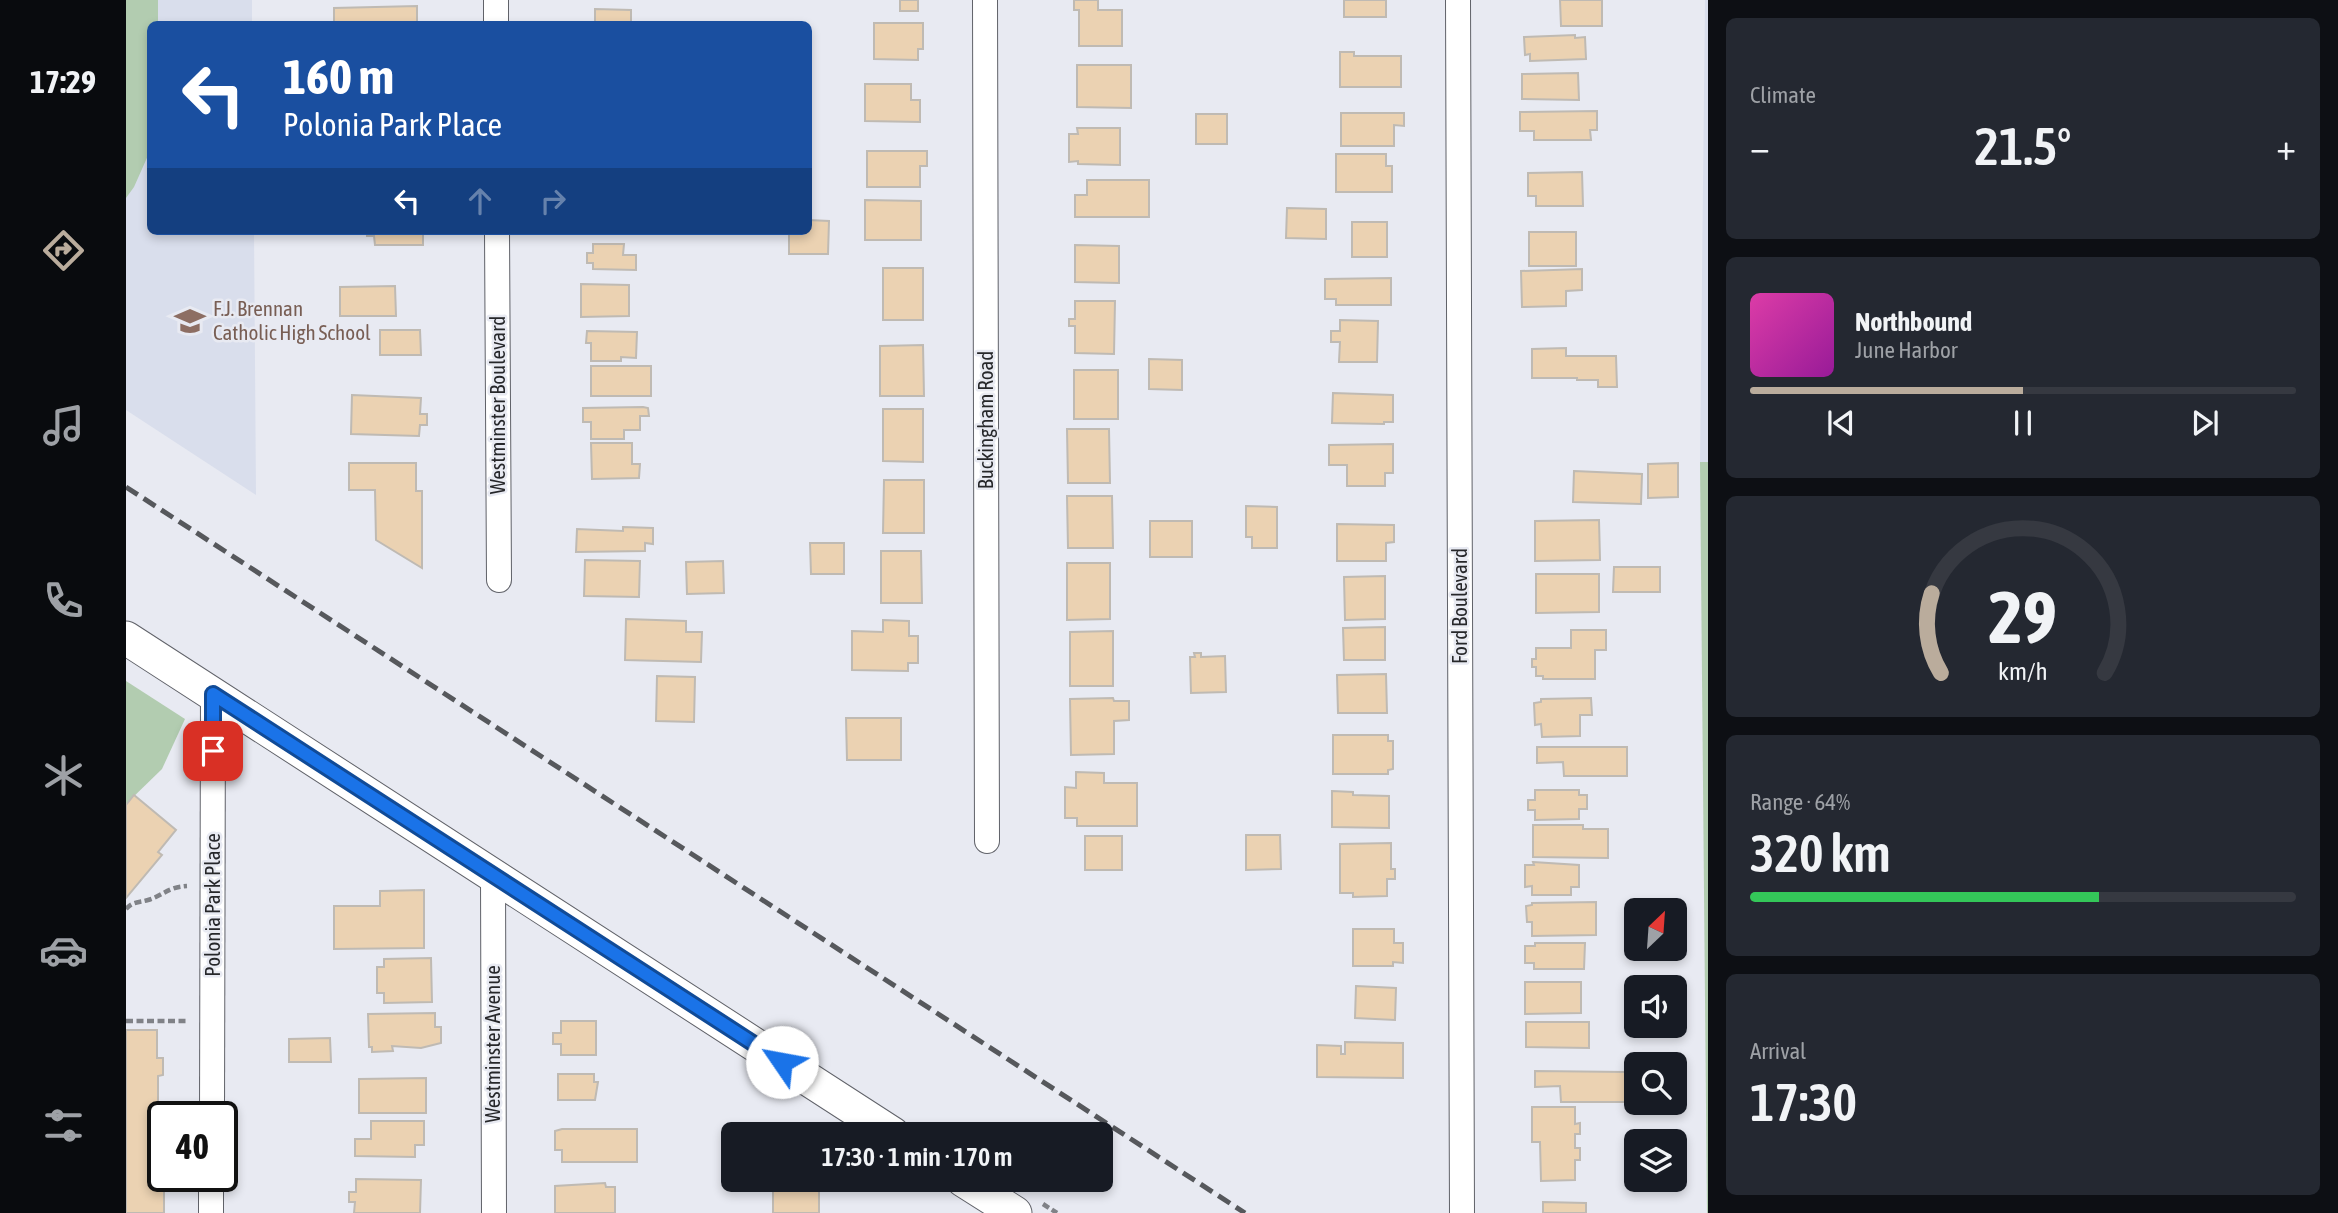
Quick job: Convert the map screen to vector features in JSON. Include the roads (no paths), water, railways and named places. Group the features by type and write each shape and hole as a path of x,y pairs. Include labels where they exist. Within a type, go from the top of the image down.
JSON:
{"street":[{"path":"496,0 496,21"},
{"name":"Buckingham Road","path":"985,0 987,841"},
{"name":"Ford Boulevard","path":"1458,0 1462,1213"},
{"name":"Westminster Boulevard","path":"497,235 499,580"},
{"path":"126,638 874,1122"},
{"name":"Polonia Park Place","path":"212,1101 213,694"},
{"name":"Westminster Avenue","path":"493,875 494,1213"},
{"path":"211,1192 211,1213"},
{"path":"979,1192 1002,1209"}],"railway":[{"path":"126,487 1245,1213"}],"place":[{"name":"F.J. Brennan Catholic High School","path":"190,321"}]}
